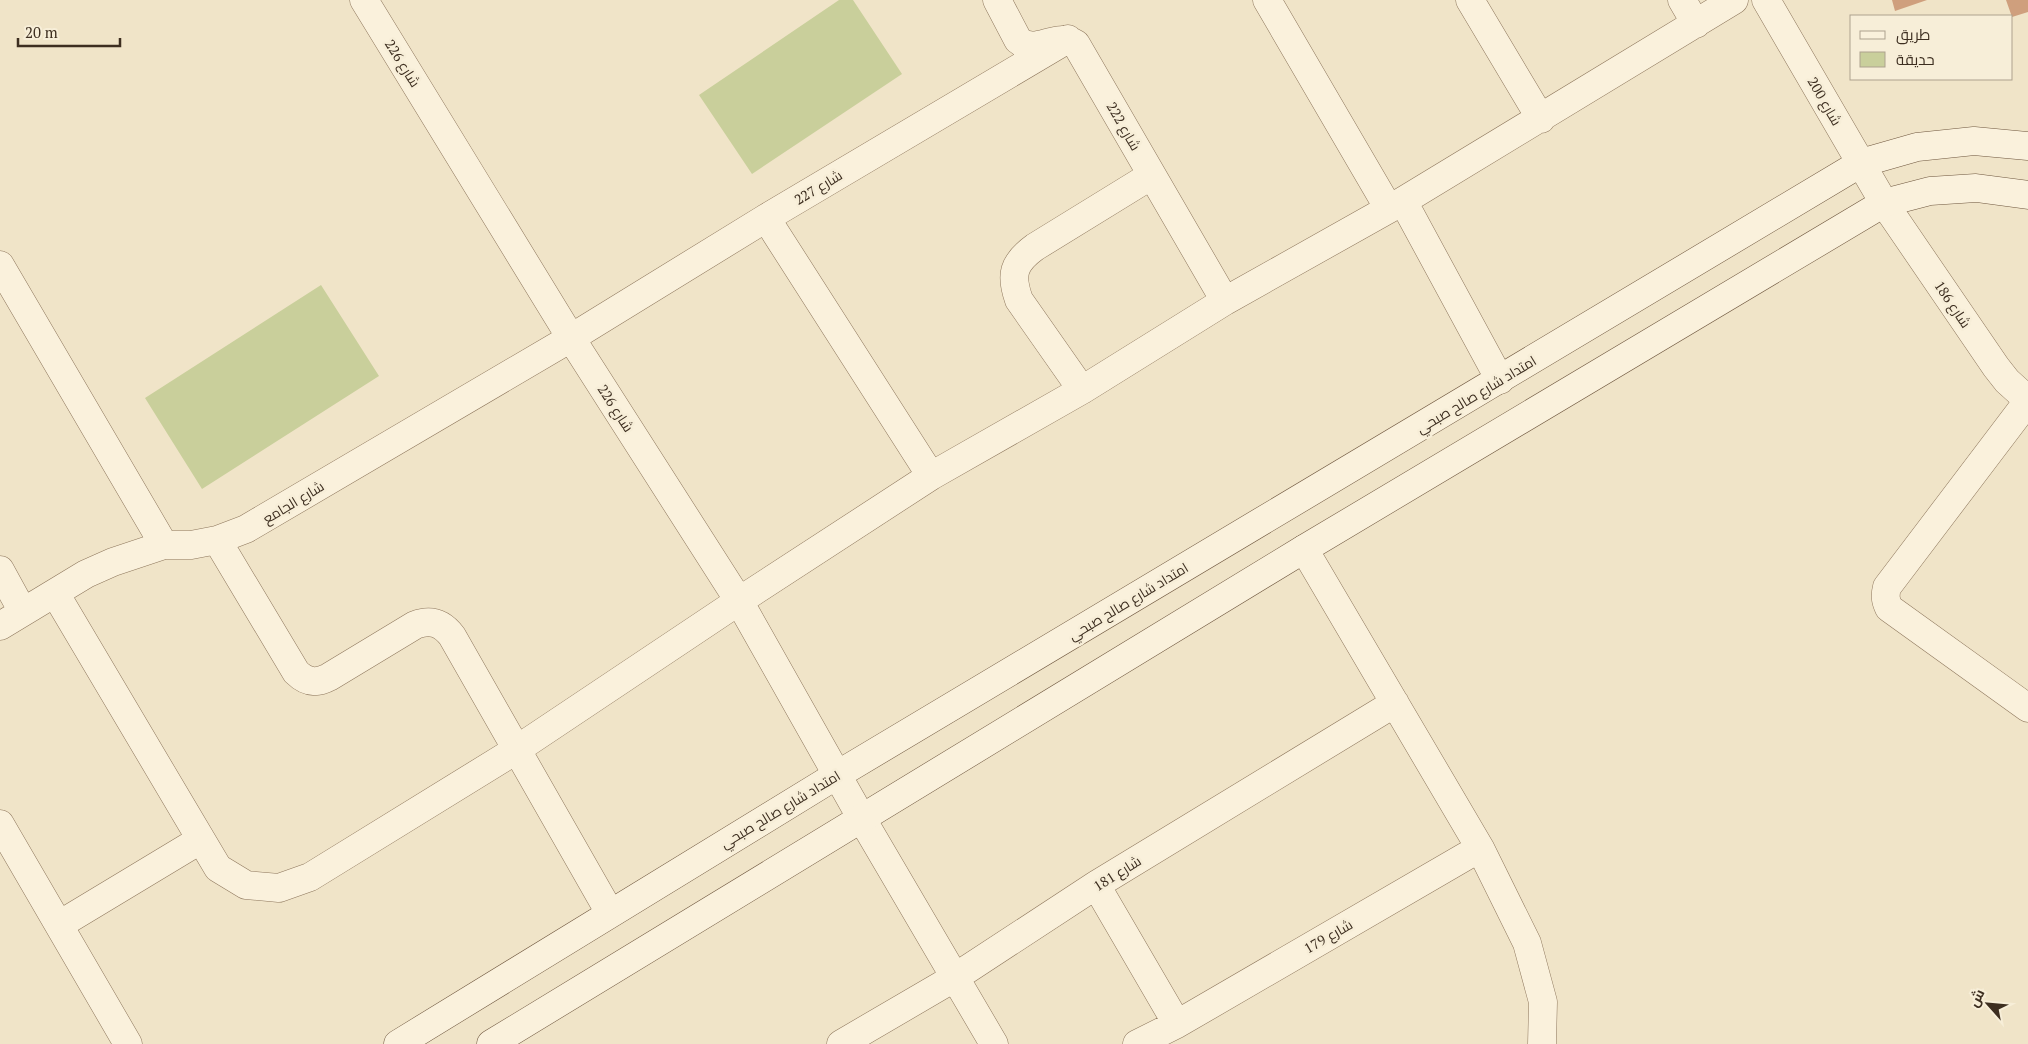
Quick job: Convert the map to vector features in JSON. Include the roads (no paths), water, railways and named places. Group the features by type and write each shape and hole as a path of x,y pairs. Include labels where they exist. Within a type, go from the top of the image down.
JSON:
{"street":[{"name":"شارع 226","path":"364,0 571,338 739,601 862,819 994,1044"},
{"path":"997,0 1018,40 1023,44 1035,46 1059,39 1068,39"},
{"path":"1267,0 1396,205 1500,380"},
{"path":"1470,0 1541,119"},
{"path":"1682,0 1696,24"},
{"path":"55,593 218,868 246,885 279,888 310,877 516,750 931,476 1082,390 1225,301 1396,205 1541,119 1734,0"},
{"name":"شارع 200","path":"1766,0 1884,203"},
{"name":"شارع 227","path":"571,338 766,218 1068,39"},
{"name":"شارع 222","path":"1068,39 1076,44 1225,301"},
{"name":"امتداد شارع صالح صبحي","path":"398,1044 837,774 1861,163 1917,147 1974,141 2028,146"},
{"path":"1082,390 1019,300 1014,285 1014,270 1023,256 1035,247 1152,175"},
{"path":"491,1044 1304,549 1884,203 1930,191 1976,188 2028,195"},
{"name":"شارع 186","path":"1884,203 1996,367 2007,381 2028,401"},
{"path":"766,218 931,476"},
{"path":"0,265 164,545"},
{"name":"شارع الجامع","path":"0,626 86,574 104,566 164,545 191,545 217,540 246,530 571,338"},
{"path":"2026,702 1889,608 1885,594 1888,587 2028,401"},
{"path":"217,540 296,672 302,678 311,682 320,681 415,625 425,622 436,623 445,627 452,636 610,913"},
{"path":"1304,549 1480,848 1527,943 1543,1002 1542,1044"},
{"path":"0,570 23,612"},
{"name":"شارع 181","path":"841,1044 954,978 1096,886 1395,703"},
{"path":"0,824 9,863 59,925 128,1044"},
{"path":"59,925 200,840"},
{"name":"شارع 179","path":"1137,1044 1176,1024 1480,848"},
{"path":"1096,886 1176,1024"}]}
